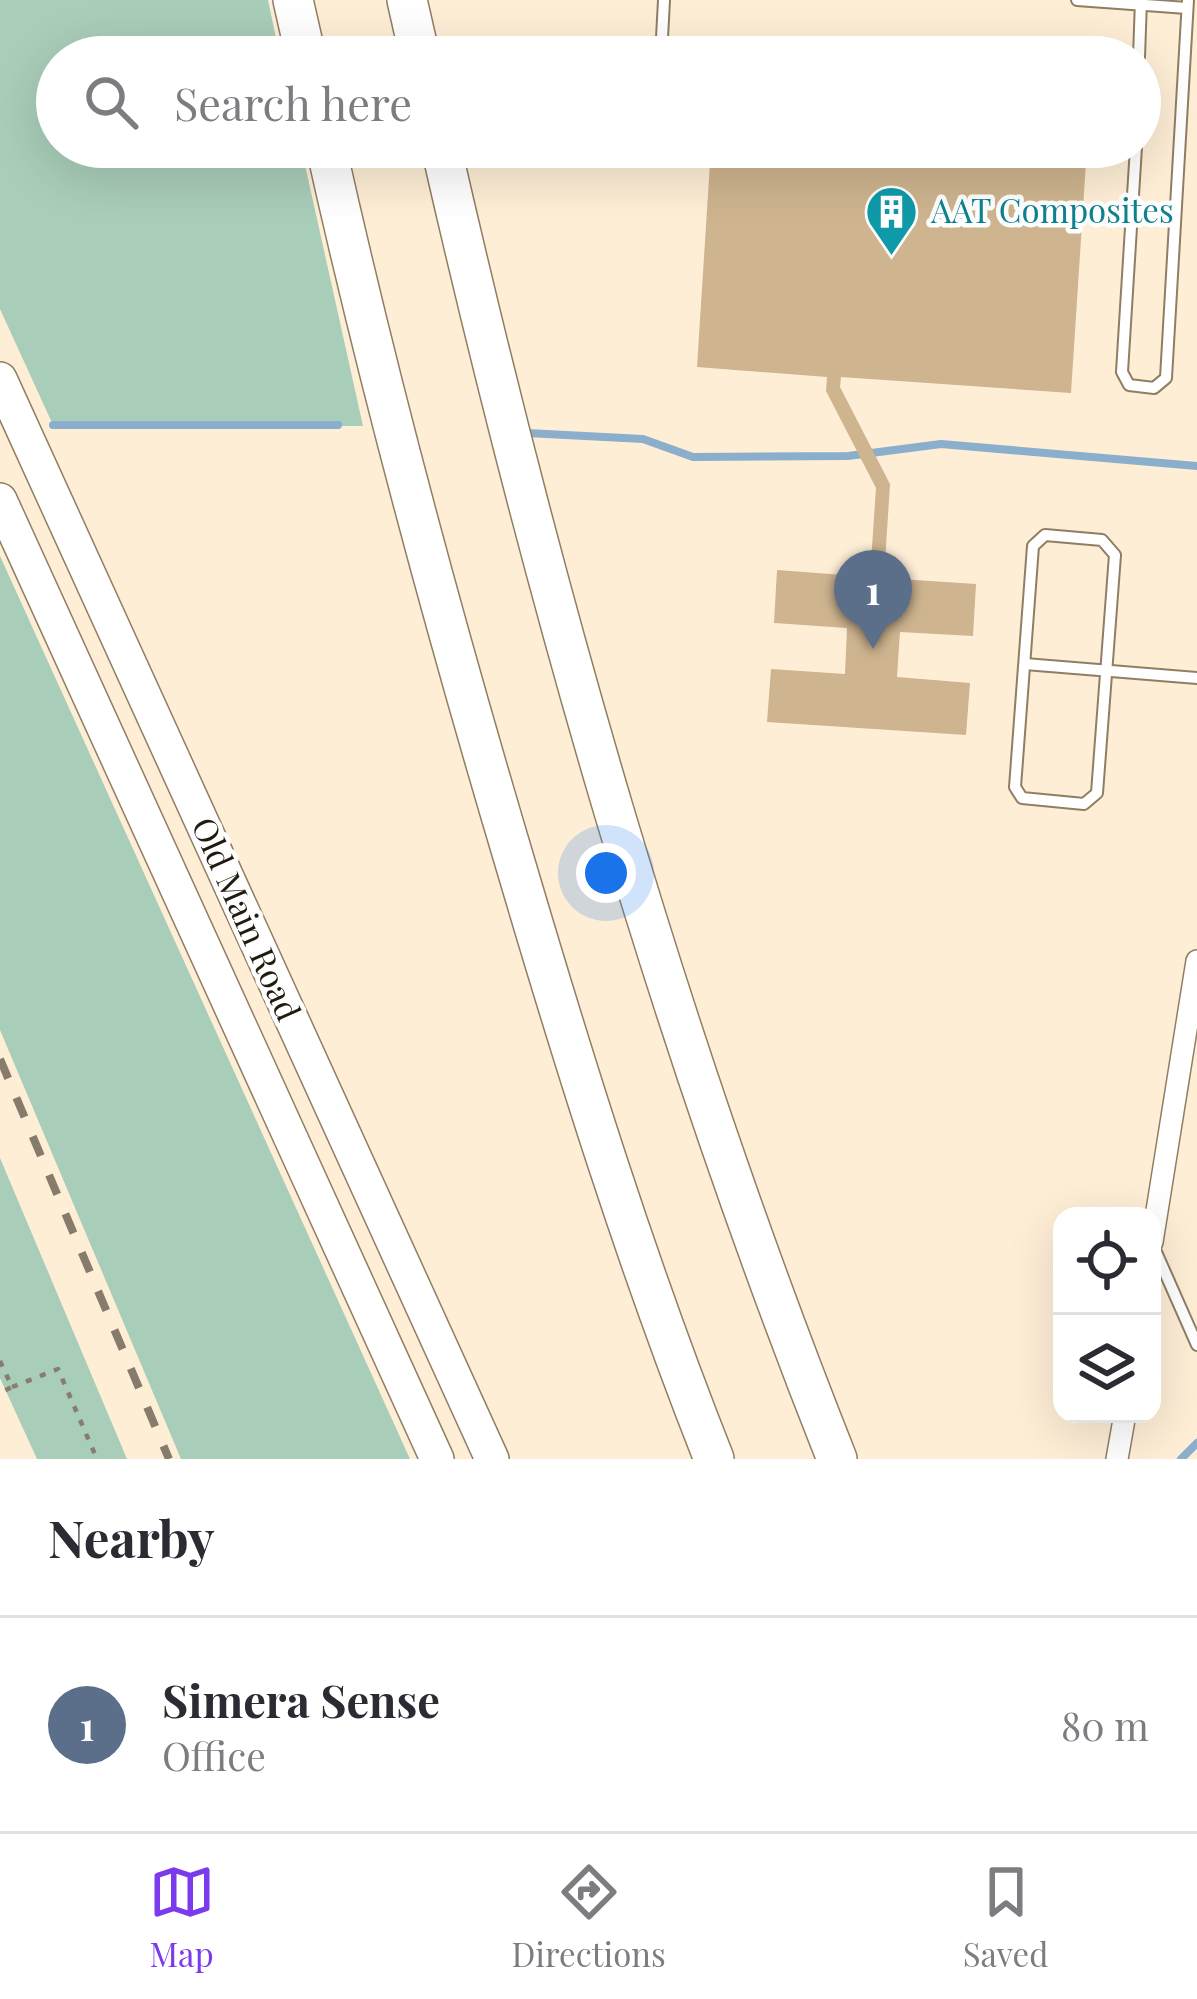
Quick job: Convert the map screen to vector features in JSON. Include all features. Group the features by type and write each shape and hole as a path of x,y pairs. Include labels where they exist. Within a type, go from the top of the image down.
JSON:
{"highway":[{"path":"293,0 301,36"},
{"path":"407,0 416,36"},
{"path":"331,168 399,454 474,727 664,1334 714,1459"},
{"path":"446,168 505,425 664,982 766,1280 837,1459"}],"main road":[{"name":"Old Main Road","path":"0,379 492,1459"},
{"name":"Old Main Road","path":"0,500 437,1459"}],"street":[{"path":"1158,1207 1197,961"},
{"path":"1117,1459 1123,1423"}],"lane":[{"path":"662,36 664,0"},
{"path":"1078,0 1187,4 1166,379 1154,388 1129,385 1122,372 1135,168"},
{"path":"1139,36 1140,2"},
{"path":"1045,536 1102,540 1113,549 1107,669 1097,794 1084,803 1030,800 1016,792 1033,546 1045,536"},
{"path":"1025,664 1197,677"},
{"path":"1161,1263 1197,1345"}],"path":[{"path":"0,1361 12,1388"},
{"path":"0,1393 58,1370 97,1459"}],"green space":[{"path":"0,0 268,0 276,36 36,36 36,168 306,168 363,426 53,425 0,309"},
{"path":"0,556 410,1459 181,1459 0,1030"},
{"path":"0,1158 127,1459 37,1459 0,1378"}],"building":[{"name":"AAT Composites","path":"710,168 1086,168 1071,393 841,377 840,387 890,484 884,578 976,584 973,636 900,632 897,677 970,683 966,735 767,722 771,669 845,674 847,628 774,623 777,570 870,577 876,488 826,391 827,377 697,367"}],"waterway":[{"path":"53,425 338,425"},
{"path":"527,433 643,439 693,457 848,456 941,444 1197,466"},
{"path":"1181,1459 1197,1443"}],"railway":[{"path":"0,1059 169,1459"}],"place":[{"name":"AAT Composites","path":"892,257"},
{"name":"Simera Sense","path":"873,649"}]}
